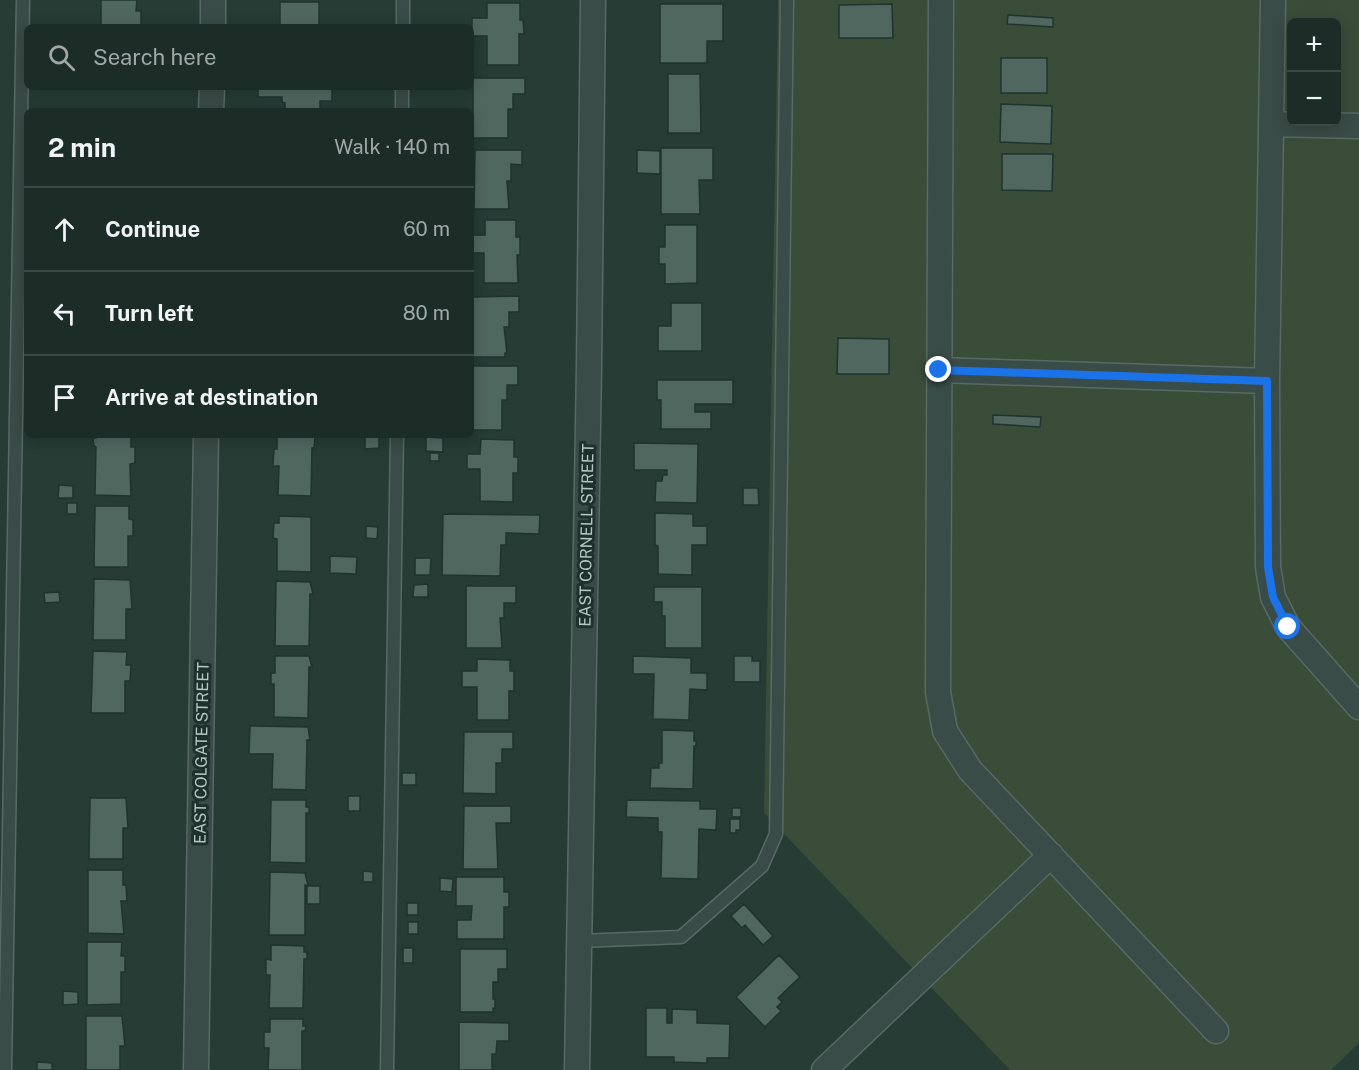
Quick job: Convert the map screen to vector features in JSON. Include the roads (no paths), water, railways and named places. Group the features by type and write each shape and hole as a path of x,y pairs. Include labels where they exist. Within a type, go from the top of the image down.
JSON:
{"street":[{"path":"213,0 213,24"},
{"name":"EAST CORNELL STREET","path":"576,1070 589,378 593,0"},
{"path":"941,0 938,692 945,731 970,770 1216,1031"},
{"path":"1273,0 1267,381 1268,567 1273,597 1288,627 1359,707"},
{"path":"211,108 212,90"},
{"path":"1271,124 1359,126"},
{"path":"939,370 1267,381"},
{"name":"EAST COLGATE STREET","path":"196,1070 206,438"},
{"path":"824,1070 1051,855"}],"lane":[{"path":"5,1070 22,0"},
{"path":"403,24 404,0"},
{"path":"579,941 681,937 762,866 776,834 787,0"},
{"path":"402,90 402,108"},
{"path":"387,1070 397,438"}]}
